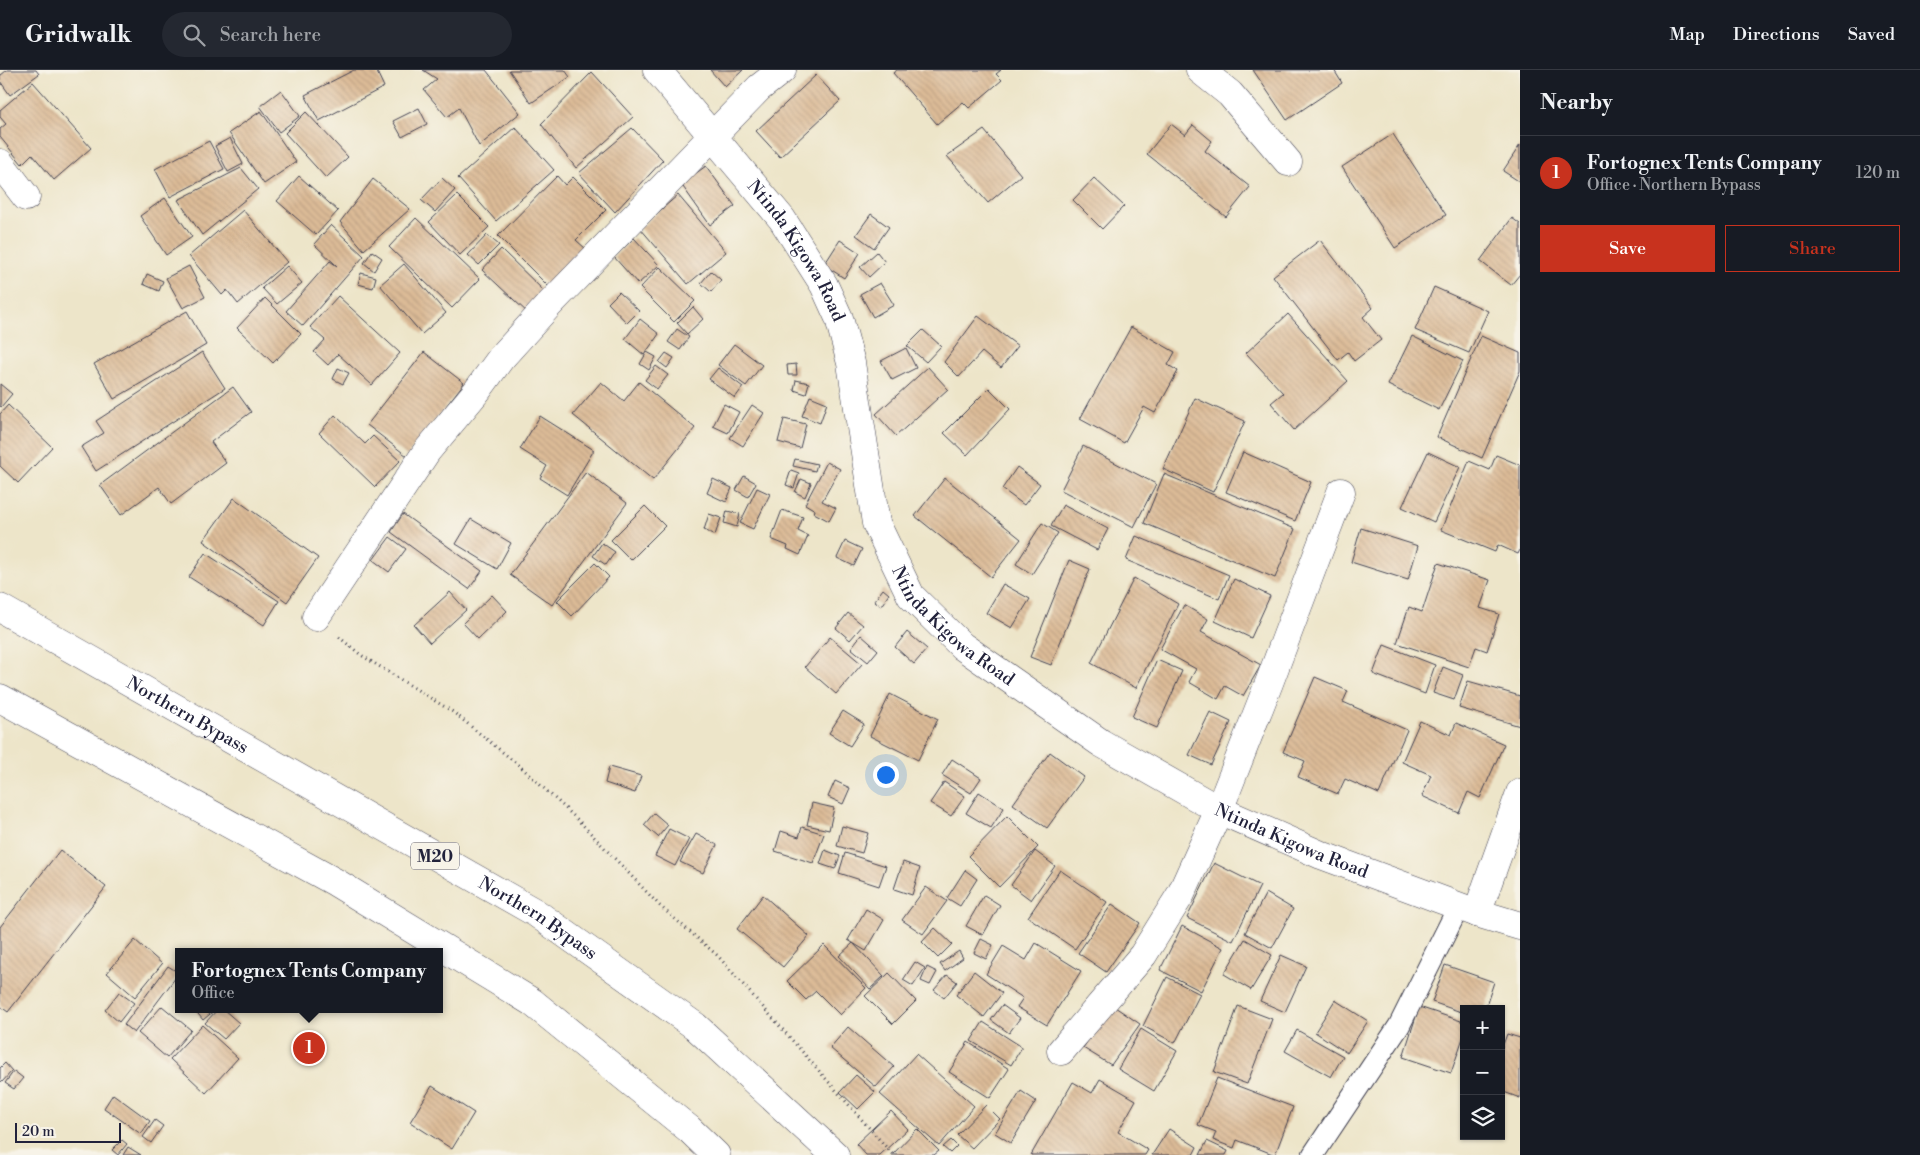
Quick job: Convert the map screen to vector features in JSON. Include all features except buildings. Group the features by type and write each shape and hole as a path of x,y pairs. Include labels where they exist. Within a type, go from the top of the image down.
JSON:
{"main road":[{"name":"Ntinda Kigowa Road","path":"658,70 782,219 824,285 839,318 851,363 876,522 910,596 970,652 1101,743 1218,810 1321,855 1520,926"},
{"path":"316,617 427,451 477,391 501,358 548,306 760,88 782,70"},
{"path":"1200,70 1230,94 1288,162"},
{"path":"0,163 26,198"},
{"path":"1061,1051 1143,955 1181,894 1218,810 1269,683 1341,492"},
{"name":"Northern Bypass","path":"0,608 536,913 695,1026 835,1155"},
{"path":"0,698 335,882 532,1002 689,1129 716,1155"},
{"path":"1468,909 1520,793"}],"lane":[{"path":"1314,1155 1399,1026 1468,909"}],"path":[{"path":"316,617 361,655 453,712 521,767 578,820 660,906 718,956 893,1155"}],"place":[{"name":"Fortognex Tents Company","path":"309,1048"}]}
